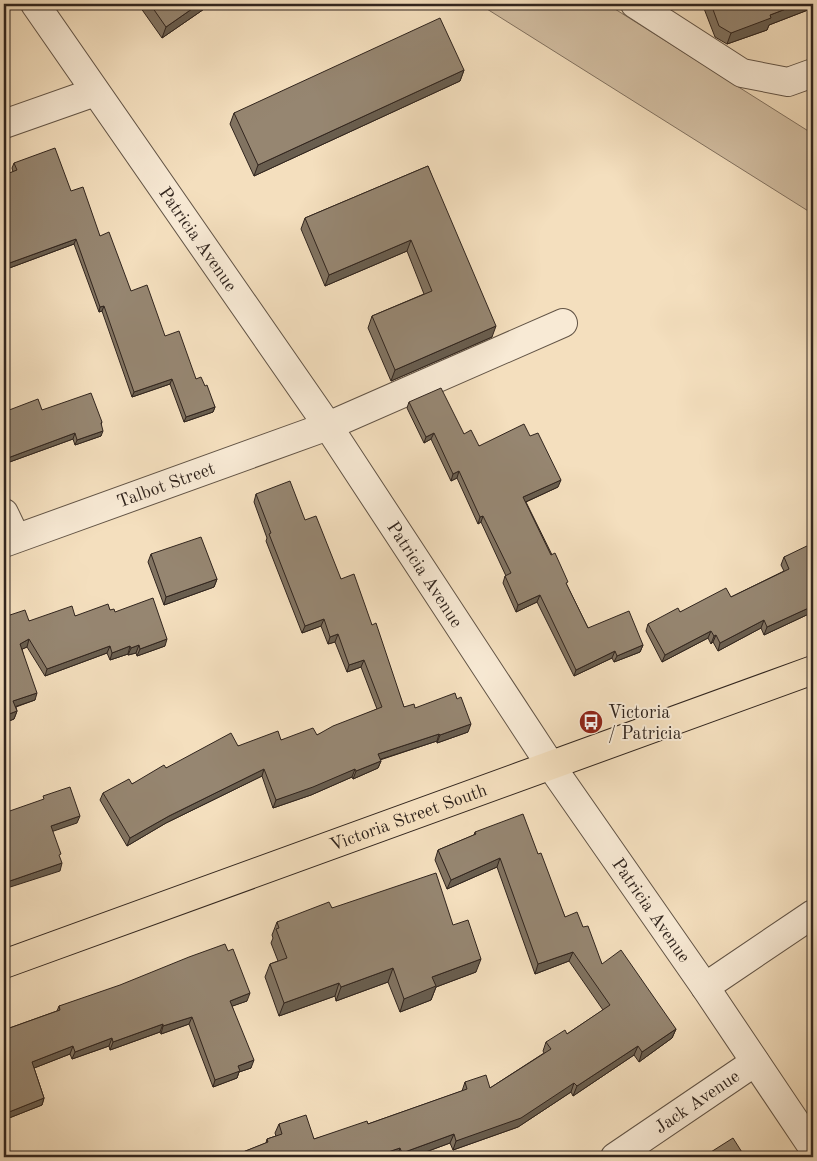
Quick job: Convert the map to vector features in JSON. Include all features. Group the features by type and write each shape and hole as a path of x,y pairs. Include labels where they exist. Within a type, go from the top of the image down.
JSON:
{"main road":[{"name":"Victoria Street South","path":"4,964 813,670"}],"street":[{"name":"Patricia Avenue","path":"35,4 328,426 551,766 705,987 813,1148"},
{"path":"635,4 742,73 788,82 813,73"},
{"path":"4,124 95,92"},
{"name":"Talbot Street","path":"10,540 328,426 563,323"},
{"path":"4,513 10,540"},
{"path":"705,987 813,914"},
{"name":"Jack Avenue","path":"614,1157 755,1062"}],"shaded area":[{"path":"479,4 607,4 813,134 813,214"}],"building":[{"path":"150,4 199,4 166,27"},
{"path":"711,4 799,4 770,15 771,18 731,33 719,26"},
{"path":"440,18 464,70 258,165 234,113"},
{"path":"55,148 71,191 83,187 100,236 109,232 131,291 147,285 165,336 179,331 196,379 201,377 205,386 207,385 215,407 186,417 172,379 134,392 104,306 100,307 76,239 4,265 4,175 17,170 14,163"},
{"path":"428,166 496,326 395,370 372,316 432,291 411,240 329,275 305,218"},
{"path":"441,388 464,434 471,430 479,446 524,424 530,436 538,433 561,480 523,497 551,555 555,553 568,582 566,583 588,628 629,611 643,645 617,656 615,651 576,670 540,595 518,605 505,576 511,573 483,516 480,517 459,471 453,474 434,433 426,437 409,402"},
{"path":"91,393 102,422 103,431 77,440 75,433 5,459 4,412 38,399 42,410"},
{"path":"290,481 305,520 316,516 341,579 354,574 372,625 376,623 404,707 414,704 415,708 455,693 457,699 461,697 471,724 378,754 381,761 356,771 355,769 276,800 264,769 169,816 130,838 103,793 129,779 132,784 164,765 166,768 231,733 238,746 278,731 281,740 313,728 317,735 333,726 382,707 364,660 349,665 338,634 330,637 324,619 305,626 269,534 271,533 256,494"},
{"path":"201,537 217,579 166,597 151,554"},
{"path":"811,544 813,549 813,606 767,627 764,620 720,643 716,635 714,636 711,631 665,655 648,624 678,608 680,612 726,588 731,597 789,569 784,557"},
{"path":"153,598 167,639 140,649 139,645 131,648 130,646 112,653 110,646 47,669 29,639 20,644 37,693 13,701 17,711 4,716 4,617 25,610 29,621 72,606 75,616 108,604 110,610 114,609 115,612"},
{"path":"70,787 80,816 51,826 61,854 59,855 62,863 4,883 4,813 44,799 43,796"},
{"path":"523,814 538,854 541,853 565,917 577,912 583,927 588,926 602,964 621,950 676,1029 642,1052 638,1046 577,1086 574,1083 521,1118 456,1141 454,1134 402,1153 400,1148 373,1157 233,1157 268,1142 267,1139 282,1134 279,1124 306,1115 314,1139 367,1121 368,1124 467,1089 465,1082 486,1075 490,1088 551,1049 546,1042 565,1030 567,1034 610,1005 573,952 538,964 500,858 451,880 438,850 476,834 475,832"},
{"path":"436,873 453,925 468,920 481,959 432,977 436,986 404,999 393,968 341,987 339,983 284,1003 270,964 287,958 276,929 279,928 277,922 329,902 332,908"},
{"path":"225,944 228,951 233,949 250,993 230,1001 254,1060 238,1066 240,1071 215,1080 192,1017 163,1026 163,1024 113,1042 112,1038 75,1052 73,1046 32,1062 44,1098 4,1114 4,1030 60,1010 59,1006 120,985"},
{"path":"733,1138 745,1157 703,1157"}],"place":[{"name":"Victoria / Patricia","path":"591,722"}]}
